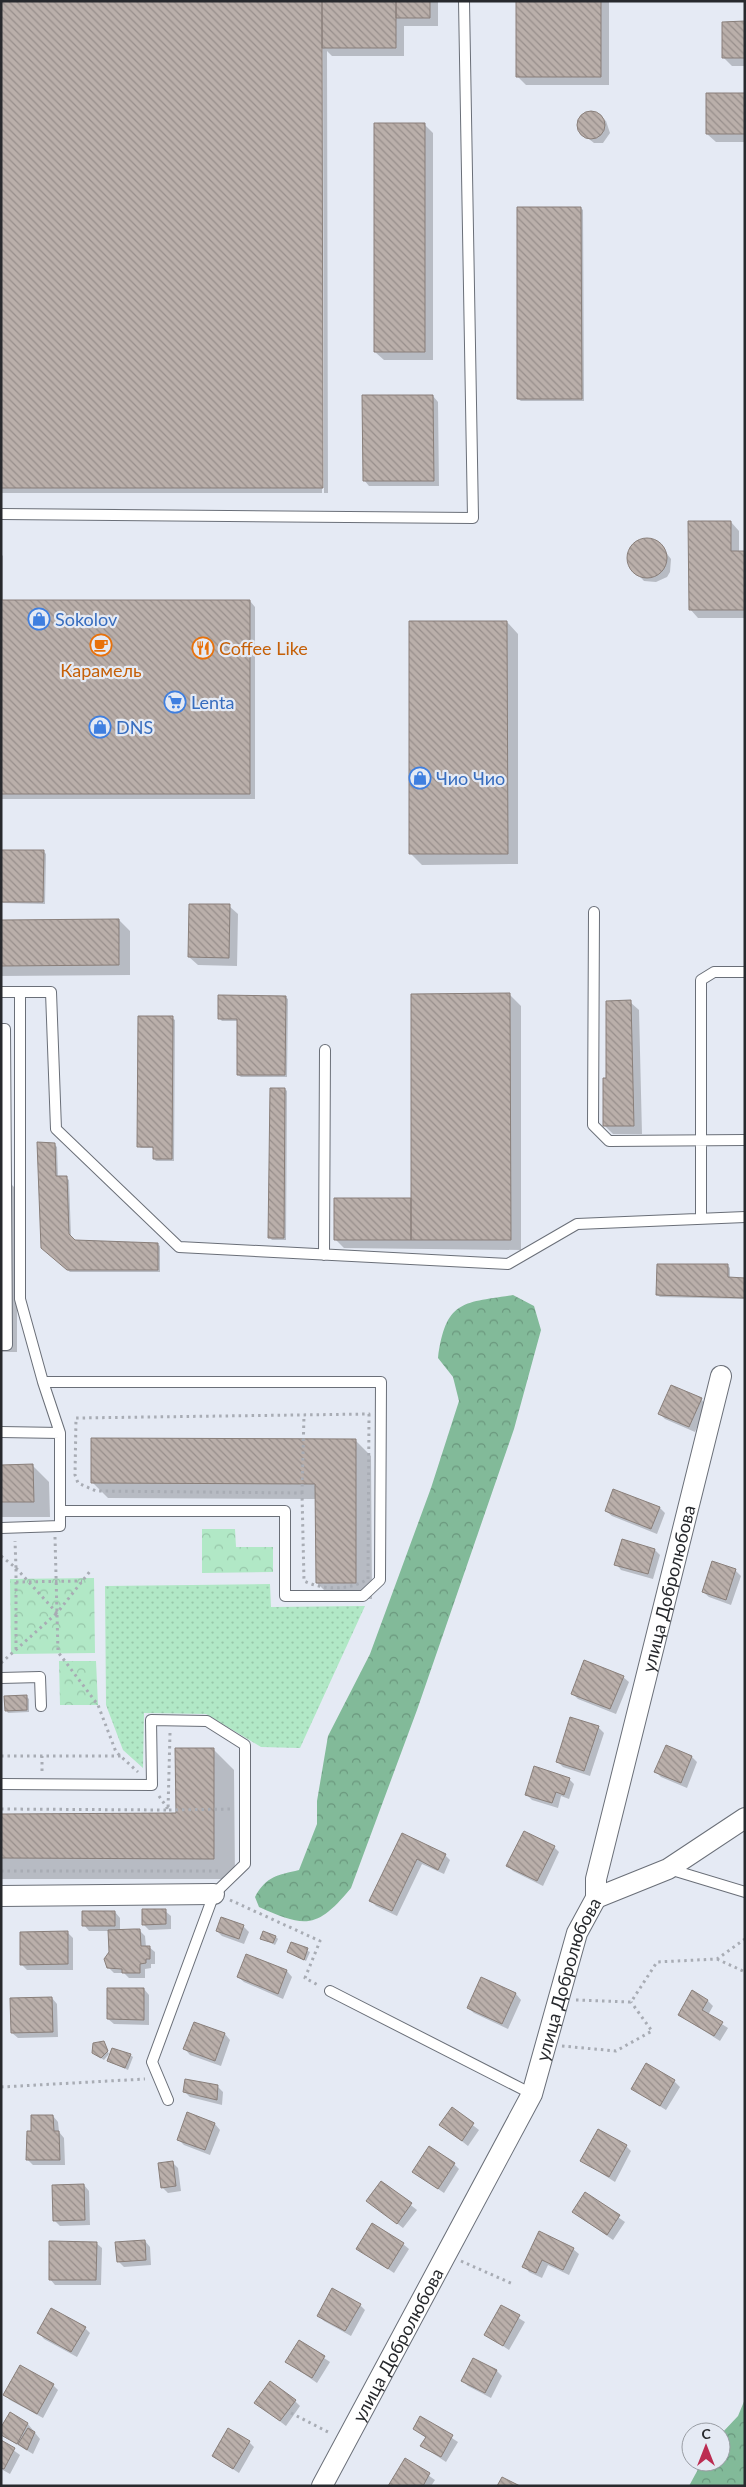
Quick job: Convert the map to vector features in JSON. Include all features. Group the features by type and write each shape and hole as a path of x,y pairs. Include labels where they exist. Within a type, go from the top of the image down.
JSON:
{"street":[{"name":"улица Добролюбова","path":"322,2486 532,2094 577,1933 596,1898 596,1879 721,1376"},
{"path":"596,1898 668,1869 745,1818"},
{"path":"1,1896 214,1894"}],"lane":[{"path":"1,514 473,518 464,1"},
{"path":"594,912 593,1125 609,1141 745,1140"},
{"path":"701,1219 701,980 714,972 745,972"},
{"path":"1,992 52,992 56,1129 179,1247 508,1264 577,1224 745,1217"},
{"path":"1,1528 60,1526 60,1432 43,1382 20,1299 20,992"},
{"path":"1,1030 5,1030 4,1195 7,1345 1,1345"},
{"path":"324,1255 326,1050"},
{"path":"43,1382 381,1382 380,1580 363,1596 285,1596 285,1511 60,1511"},
{"path":"1,1432 60,1432"},
{"path":"1,1678 40,1677 40,1706"},
{"path":"1,1784 152,1785 151,1720 207,1721 245,1745 245,1864 214,1894 152,2062 157,2079 168,2100"},
{"path":"668,1869 745,1892"},
{"path":"330,1991 532,2094"}],"path":[{"path":"302,1493 96,1491 78,1483 74,1475 74,1429 76,1418 369,1414 368,1579 357,1586 318,1588 304,1582 302,1493 304,1415"},
{"path":"55,1527 58,1652 98,1705 116,1752 152,1785 168,1810"},
{"path":"15,1528 16,1650"},
{"path":"1,1556 16,1568 57,1613"},
{"path":"1,1663 57,1613 91,1570"},
{"path":"16,1582 82,1581"},
{"path":"168,1810 169,1733 177,1733"},
{"path":"1,1756 121,1756"},
{"path":"42,1756 42,1784"},
{"path":"232,1800 232,1817"},
{"path":"1,1809 232,1809"},
{"path":"1,1870 237,1871"},
{"path":"214,1894 320,1941 306,1978"},
{"path":"717,1959 745,1939"},
{"path":"631,2002 657,1962 717,1959 745,1972"},
{"path":"559,1999 631,2002"},
{"path":"546,2044 616,2052 652,2031 631,2002"},
{"path":"1,2088 157,2079"},
{"path":"447,2255 513,2284"},
{"path":"291,2413 346,2441"}],"green space":[{"path":"513,1295 534,1306 541,1330 514,1429 417,1710 351,1888 329,1911 319,1918 310,1921 288,1919 259,1907 255,1897 268,1881 279,1875 299,1870 317,1824 317,1801 328,1736 370,1654 431,1488 459,1401 453,1377 438,1358 441,1339 446,1325 459,1308 469,1303"},
{"path":"202,1529 235,1529 236,1547 273,1547 273,1572 202,1573"},
{"path":"94,1578 95,1653 11,1654 10,1579"},
{"path":"270,1584 271,1607 365,1606 300,1748 261,1747 206,1714 144,1713 143,1768 123,1750 106,1705 105,1586"},
{"path":"59,1661 96,1661 98,1705 60,1705"},
{"path":"745,2399 745,2486 689,2486 697,2472 731,2472 731,2423 738,2416"}],"building":[{"path":"1,1 322,1 323,488 1,488"},
{"path":"322,1 396,1 396,48 322,48"},
{"path":"396,1 430,1 430,18 396,18"},
{"path":"516,1 601,1 601,77 516,77"},
{"path":"745,21 745,58 722,58 722,22"},
{"path":"706,93 745,93 745,134 706,134"},
{"path":"591,111 601,115 605,125 601,135 591,139 581,135 577,125 581,115"},
{"path":"374,123 425,123 425,352 374,352"},
{"path":"517,207 581,207 582,399 517,399"},
{"path":"362,395 433,395 434,481 363,481"},
{"path":"688,521 731,521 731,551 745,551 745,610 689,610"},
{"path":"651,538 658,541 664,547 667,558 666,566 658,575 651,578 643,578 636,575 628,566 627,554 630,547 639,539"},
{"path":"1,600 250,600 250,794 1,794"},
{"path":"409,621 507,621 508,854 409,854"},
{"path":"1,850 44,850 43,902 1,902"},
{"path":"189,904 230,904 229,958 188,957"},
{"path":"119,919 119,965 1,966 1,920"},
{"path":"510,993 511,1240 411,1240 411,994"},
{"path":"218,995 286,996 285,1075 237,1075 237,1019 218,1019"},
{"path":"631,1000 634,1126 603,1126 603,1078 606,1078 606,1001"},
{"path":"138,1016 173,1016 172,1159 153,1159 153,1147 137,1147"},
{"path":"270,1088 285,1088 284,1238 268,1238"},
{"path":"37,1142 55,1143 56,1176 67,1176 69,1234 75,1240 158,1243 158,1270 67,1270 41,1248"},
{"path":"334,1198 411,1198 411,1240 334,1240"},
{"path":"657,1264 728,1264 728,1277 745,1278 745,1298 656,1295"},
{"path":"671,1385 702,1398 689,1427 658,1414"},
{"path":"91,1438 356,1439 356,1583 316,1583 315,1484 91,1483"},
{"path":"33,1464 34,1502 1,1502 1,1465"},
{"path":"613,1489 660,1507 651,1529 605,1511"},
{"path":"622,1539 655,1549 648,1574 614,1565"},
{"path":"712,1561 736,1569 726,1600 702,1592"},
{"path":"584,1660 624,1676 610,1709 571,1694"},
{"path":"27,1695 27,1710 5,1711 4,1696"},
{"path":"570,1717 599,1726 584,1771 556,1762"},
{"path":"666,1745 692,1756 681,1783 654,1772"},
{"path":"175,1748 214,1748 214,1859 1,1858 1,1814 176,1813"},
{"path":"534,1766 570,1778 564,1795 556,1792 552,1803 525,1795"},
{"path":"524,1831 555,1846 537,1881 506,1866"},
{"path":"402,1833 446,1854 438,1870 417,1859 392,1911 369,1901"},
{"path":"142,1909 166,1909 166,1924 142,1925"},
{"path":"82,1911 115,1911 115,1926 82,1926"},
{"path":"221,1917 244,1925 239,1939 216,1931"},
{"path":"140,1929 141,1946 150,1946 150,1959 146,1959 146,1963 140,1964 140,1973 122,1973 122,1969 107,1968 104,1959 109,1952 108,1930"},
{"path":"68,1931 68,1964 20,1965 20,1932"},
{"path":"263,1931 276,1936 273,1943 260,1939"},
{"path":"291,1942 308,1948 304,1960 287,1952"},
{"path":"246,1954 287,1970 278,1994 237,1977"},
{"path":"481,1977 516,1993 502,2024 467,2008"},
{"path":"107,1988 144,1988 144,2020 107,2019"},
{"path":"692,1990 708,2000 702,2010 723,2022 714,2036 678,2015"},
{"path":"52,1997 53,2032 11,2033 10,1998"},
{"path":"194,2022 225,2033 215,2061 183,2049"},
{"path":"104,2041 108,2051 101,2058 92,2053 93,2043"},
{"path":"112,2048 131,2054 125,2068 107,2061"},
{"path":"646,2063 675,2080 660,2106 631,2089"},
{"path":"185,2079 218,2085 217,2100 183,2092"},
{"path":"452,2107 474,2123 462,2141 439,2125"},
{"path":"187,2112 215,2123 205,2150 177,2140"},
{"path":"31,2115 53,2115 54,2131 59,2131 60,2160 26,2160 27,2131 31,2131"},
{"path":"598,2129 627,2145 609,2177 580,2161"},
{"path":"429,2146 455,2163 438,2189 412,2172"},
{"path":"173,2161 176,2186 161,2188 158,2163"},
{"path":"381,2181 412,2203 397,2224 366,2201"},
{"path":"84,2184 85,2220 53,2221 52,2185"},
{"path":"585,2192 620,2215 607,2235 572,2212"},
{"path":"372,2223 404,2243 388,2269 356,2249"},
{"path":"539,2231 574,2248 563,2270 542,2260 536,2273 522,2267"},
{"path":"145,2240 146,2260 117,2262 115,2242"},
{"path":"49,2241 97,2242 96,2280 49,2280"},
{"path":"332,2288 361,2304 345,2331 317,2316"},
{"path":"501,2305 520,2315 503,2346 484,2335"},
{"path":"51,2308 86,2327 71,2352 37,2333"},
{"path":"299,2340 325,2356 312,2378 285,2362"},
{"path":"473,2358 497,2370 485,2393 461,2381"},
{"path":"20,2365 54,2384 37,2414 3,2395"},
{"path":"270,2381 296,2400 280,2421 254,2403"},
{"path":"10,2412 28,2423 17,2444 1,2435 1,2427"},
{"path":"420,2416 453,2435 441,2457 420,2446 426,2437 413,2429"},
{"path":"28,2428 35,2432 27,2450 18,2444"},
{"path":"228,2428 250,2441 233,2469 212,2456"},
{"path":"1,2440 15,2448 4,2469 1,2468"},
{"path":"405,2458 430,2473 423,2486 388,2486"},
{"path":"502,2477 520,2486 497,2486"}],"place":[{"name":"Sokolov","path":"39,619"},
{"name":"Карамель","path":"101,645"},
{"name":"Coffee Like","path":"203,648"},
{"name":"Lenta","path":"175,702"},
{"name":"DNS","path":"100,727"},
{"name":"Чио Чио","path":"420,778"}]}
